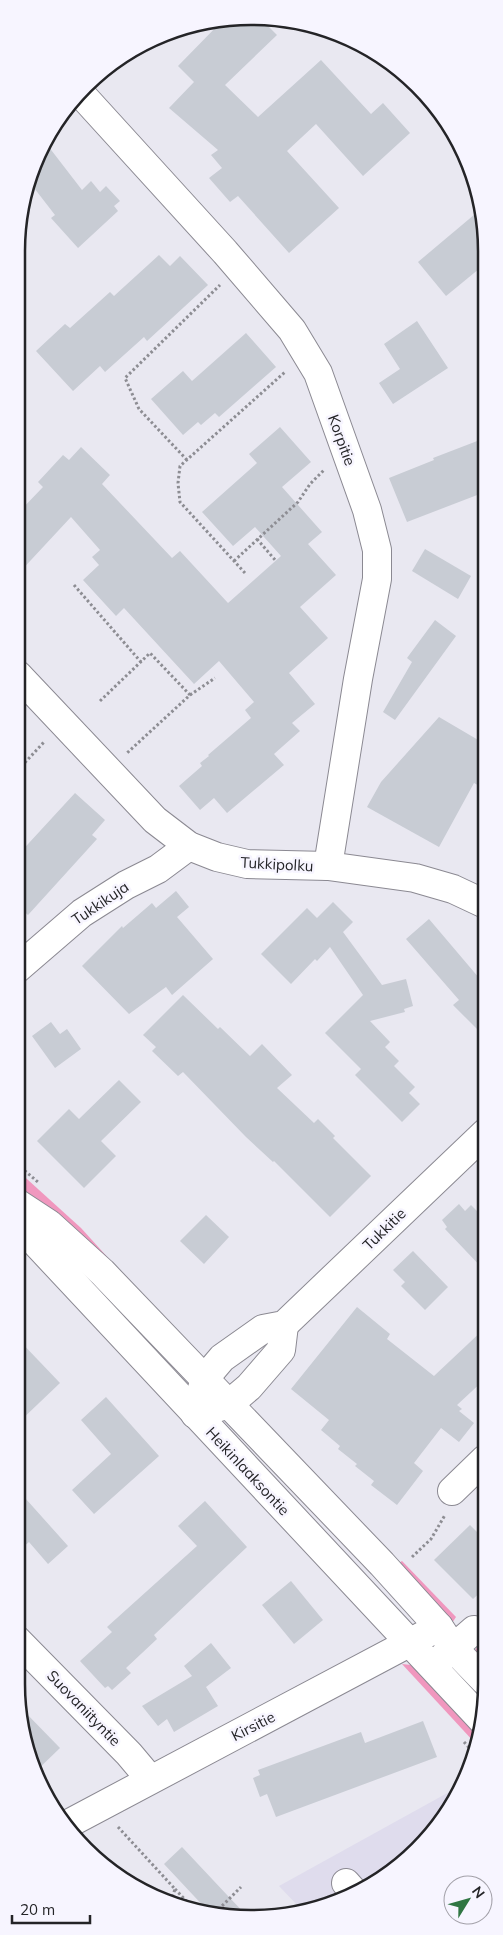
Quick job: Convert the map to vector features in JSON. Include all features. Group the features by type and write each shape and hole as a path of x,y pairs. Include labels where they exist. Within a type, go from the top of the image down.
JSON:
{"street":[{"name":"Korpitie","path":"85,98 239,268 292,330 318,373 367,510 377,550 377,579 358,679 328,866"},
{"name":"Tukkipolku","path":"25,682 155,820 189,846 217,857 247,864 328,866 415,878 453,888 478,900"},
{"name":"Tukkikuja","path":"25,962 82,913 126,885 158,869 189,846"},
{"name":"Tukkitie","path":"195,1414 204,1378 222,1358 263,1329 284,1325 478,1140"},
{"path":"25,1208 49,1224 102,1272 382,1564 478,1673"},
{"name":"Heikinlaaksontie","path":"25,1229 430,1667 476,1714"},
{"path":"195,1414 229,1404 249,1387 281,1350 284,1325"},
{"path":"452,1490 478,1466"},
{"path":"430,1667 446,1637 474,1630"},
{"name":"Kirsitie","path":"72,1822 409,1644 446,1637"},
{"name":"Suovaniityntie","path":"25,1648 129,1754 150,1779"}],"path":[{"path":"187,460 139,409 125,378 220,285"},
{"path":"245,573 180,502 178,483 180,466 306,353"},
{"path":"234,561 298,502 310,484 337,456 346,450"},
{"path":"257,539 276,561"},
{"path":"74,586 141,662"},
{"path":"100,701 150,653 190,694"},
{"path":"108,770 190,694 216,678"},
{"path":"25,762 62,722"},
{"path":"408,1561 431,1538 446,1512 452,1490"},
{"path":"116,1826 185,1900"},
{"path":"220,1908 241,1887"},
{"path":"173,1896 175,1889"}],"shaded area":[{"path":"25,1177 81,1228 110,1260 106,1264 25,1190"},
{"path":"402,1561 456,1617 450,1626 393,1567"},
{"path":"478,1645 478,1657 474,1653"},
{"path":"402,1664 420,1669 474,1726 471,1739"},
{"path":"451,1791 440,1809 412,1844 365,1880 338,1893 298,1906 279,1886"}],"building":[{"path":"237,25 267,25 277,35 225,85 258,117 321,60 371,114 383,103 410,133 363,176 316,124 287,151 339,208 289,253 238,196 230,202 209,178 222,168 211,155 218,150 169,108 194,82 178,66 215,28"},
{"path":"50,148 82,190 91,181 100,192 106,186 120,201 114,206 118,211 78,248 51,218 55,215 34,188"},
{"path":"475,214 478,237 478,270 446,296 418,262"},
{"path":"159,255 170,266 180,256 208,285 147,341 144,337 105,372 100,366 73,391 36,351 65,324 70,328 110,292 114,296"},
{"path":"417,321 448,368 393,404 379,383 400,369 384,344"},
{"path":"246,333 276,367 219,417 215,413 201,425 198,422 183,435 151,399 183,371 192,381"},
{"path":"280,427 311,462 282,487 322,532 308,544 336,575 300,607 328,638 289,673 315,704 292,723 300,731 274,754 284,765 227,813 214,798 200,810 179,786 202,766 200,763 208,755 251,718 245,710 254,702 219,661 194,684 124,608 116,616 83,580 99,565 92,557 100,550 71,517 25,566 25,506 43,487 38,482 63,455 69,460 81,447 110,475 102,484 172,558 180,551 228,603 281,556 255,527 233,546 202,512 257,463 249,454"},
{"path":"478,441 478,495 407,522 389,478 434,460 433,458"},
{"path":"425,549 471,576 458,599 412,571"},
{"path":"435,620 456,636 395,720 383,712 412,662 407,658"},
{"path":"439,717 478,740 478,785 474,783 439,847 367,807 381,782"},
{"path":"75,793 105,820 92,835 97,839 28,915 25,912 25,847"},
{"path":"176,891 189,907 177,917 213,959 172,995 166,987 129,1014 82,966 122,926 123,928 152,903 156,908"},
{"path":"333,902 353,922 343,932 382,985 406,979 413,1006 404,1009 405,1012 370,1021 390,1042 385,1047 399,1061 394,1066 415,1087 409,1093 420,1104 402,1122 355,1075 361,1069 325,1033 363,995 330,947 317,961 315,959 291,984 261,954 307,908 317,918"},
{"path":"429,919 478,977 478,1030 453,1005 459,1000 406,939"},
{"path":"183,995 218,1029 220,1027 250,1056 262,1044 292,1075 277,1088 314,1123 318,1119 335,1136 333,1138 371,1176 330,1217 274,1161 246,1137 183,1072 178,1076 152,1051 156,1047 143,1035"},
{"path":"51,1022 60,1034 67,1029 81,1049 55,1068 32,1036"},
{"path":"119,1080 141,1102 101,1141 116,1156 84,1188 37,1141 69,1109 79,1119"},
{"path":"459,1204 465,1211 471,1205 478,1212 478,1264 445,1229 447,1227 442,1220"},
{"path":"206,1215 229,1237 204,1264 180,1241"},
{"path":"413,1251 448,1287 425,1310 401,1286 405,1282 393,1270"},
{"path":"357,1307 390,1334 387,1339 434,1376 478,1335 478,1386 457,1405 462,1409 459,1411 474,1423 459,1442 441,1428 414,1463 423,1471 397,1505 371,1485 374,1481 355,1466 357,1464 338,1449 340,1446 321,1430 329,1420 291,1389"},
{"path":"25,1346 60,1383 25,1416"},
{"path":"106,1397 159,1456 94,1514 72,1490 111,1454 81,1420"},
{"path":"25,1498 68,1546 48,1564 29,1542 25,1545"},
{"path":"205,1501 247,1547 154,1635 157,1639 126,1668 131,1673 112,1690 108,1686 105,1688 80,1661 112,1632 107,1627 197,1546 178,1526"},
{"path":"470,1525 478,1533 478,1594 473,1599 434,1560"},
{"path":"291,1581 323,1620 294,1644 262,1605"},
{"path":"211,1643 231,1668 206,1687 218,1706 174,1732 167,1719 158,1726 142,1706 192,1676 184,1666"},
{"path":"27,1714 60,1748 41,1767 29,1728"},
{"path":"423,1721 437,1757 276,1817 267,1794 260,1797 253,1778 260,1775 258,1770 361,1732 365,1743"},
{"path":"182,1847 241,1910 202,1905 164,1864"}]}
